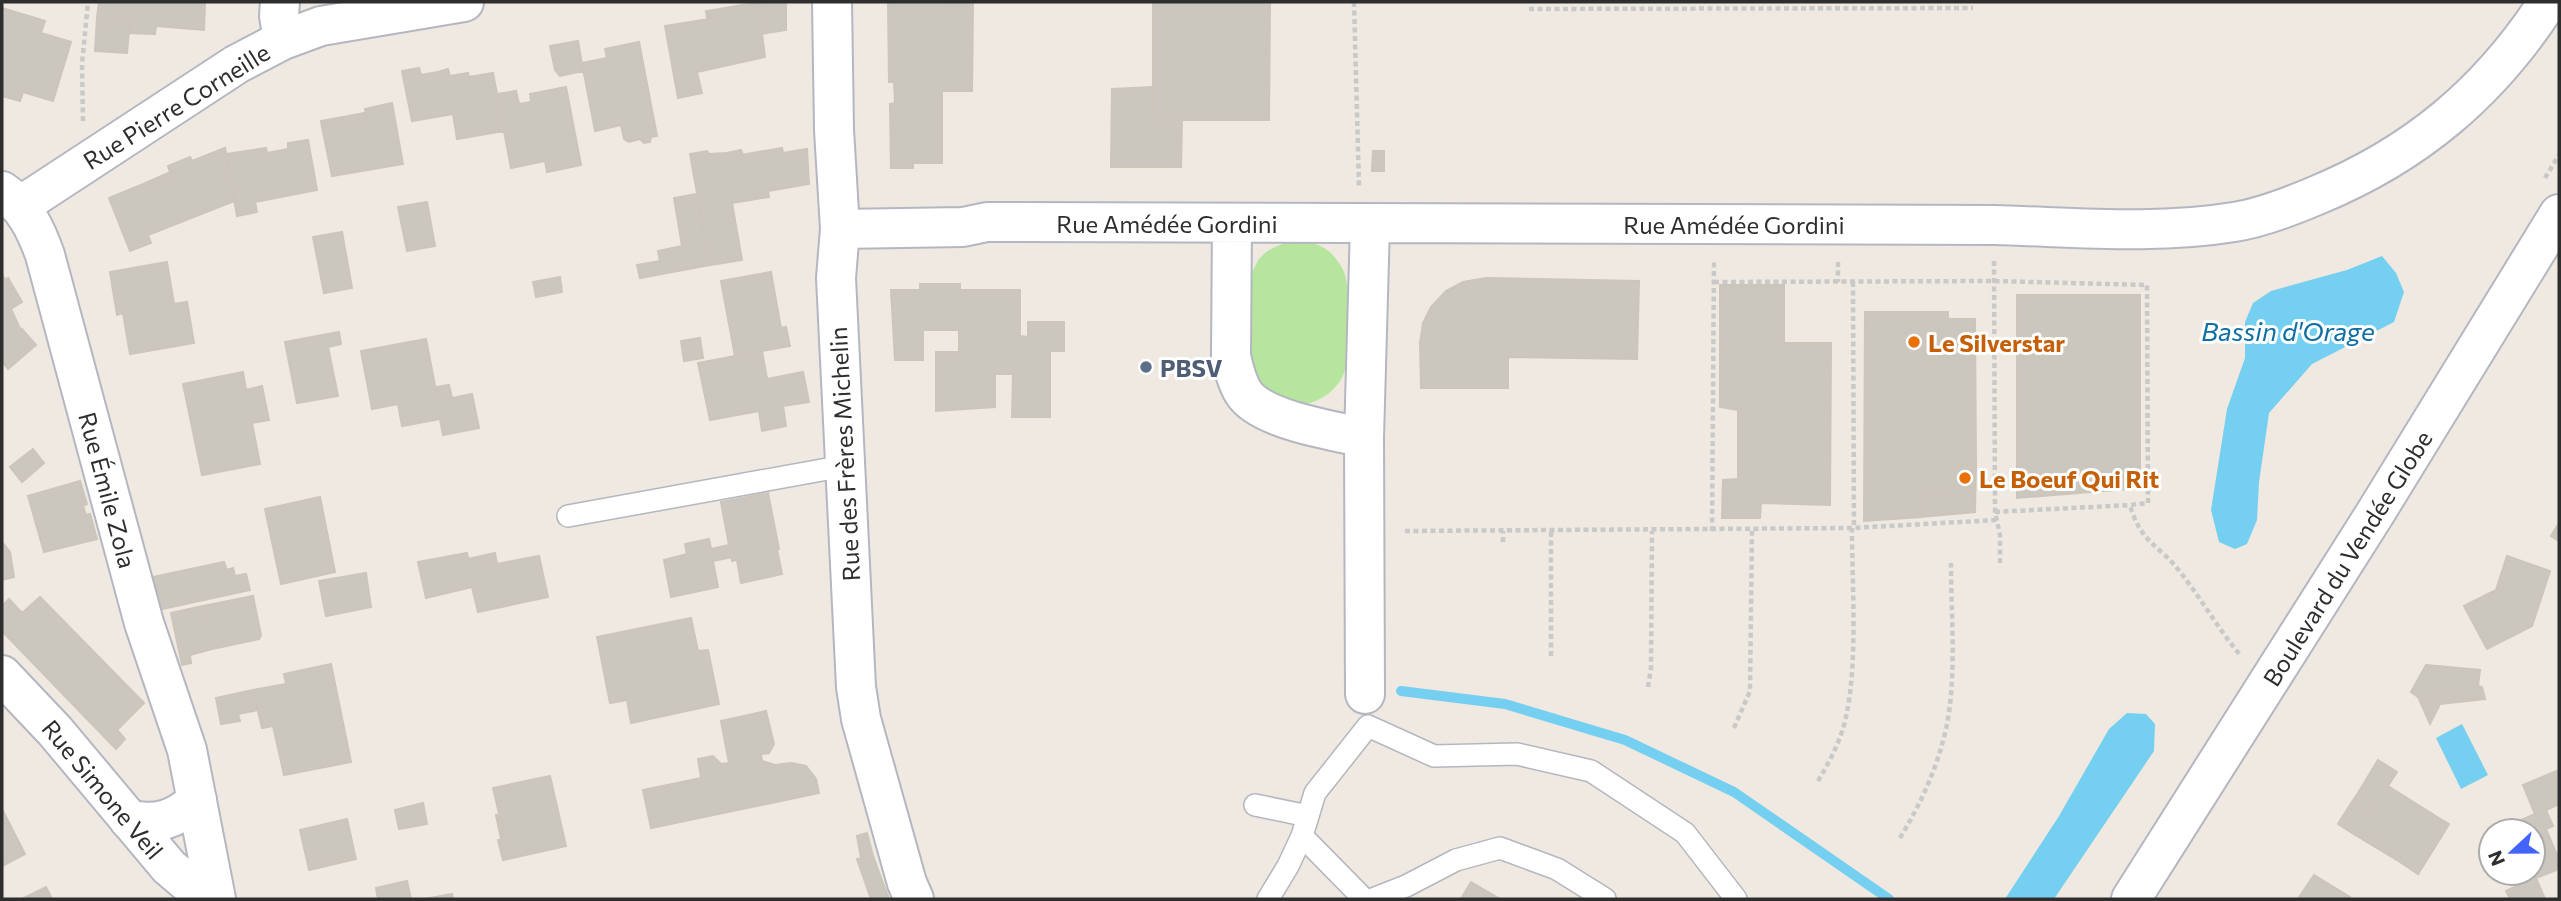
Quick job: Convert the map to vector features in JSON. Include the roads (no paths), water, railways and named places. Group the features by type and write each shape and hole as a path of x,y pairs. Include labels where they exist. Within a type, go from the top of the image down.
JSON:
{"street":[{"path":"280,2 283,40"},
{"name":"Rue Pierre Corneille","path":"11,198 91,158 237,64 283,40 321,26 464,2"},
{"name":"Rue des Frères Michelin","path":"832,2 834,130 840,229 836,278 856,687 861,719 907,883 914,899"},
{"name":"Rue Amédée Gordini","path":"840,229 963,227 987,222 1714,223 2182,228 2236,222 2296,204 2347,183 2440,125 2490,78 2523,40 2548,2"},
{"name":"Rue Émile Zola","path":"11,198 37,233 45,255 144,623 187,750 216,899"},
{"name":"Boulevard du Vendée Globe","path":"2132,899 2376,512 2559,214"},
{"path":"1232,223 1231,356 1235,374 1247,397 1266,411 1364,438"},
{"path":"1364,223 1366,710"},
{"name":"Rue Simone Veil","path":"2,675 55,730 169,867 207,899"},
{"path":"129,820 166,822 183,813 197,800"}],"lane":[{"path":"568,516 845,466"},
{"path":"1268,899 1288,866 1315,793 1366,710 1434,756 1517,754 1591,771 1685,833 1736,899"},
{"path":"1255,805 1305,826 1364,899"},
{"path":"1373,899 1406,886 1456,860 1500,848 1557,869 1605,899"}],"water":[{"name":"Bassin d'Orage","path":"2382,256 2396,273 2404,292 2394,322 2312,364 2269,413 2259,482 2257,520 2247,544 2235,549 2219,542 2211,510 2227,409 2245,358 2245,322 2253,303 2271,291 2347,270"},
{"path":"2127,713 2146,714 2155,724 2154,751 2054,899 2005,899 2059,816 2109,729"},
{"path":"2462,724 2488,775 2461,789 2436,738"}],"waterway":[{"path":"1401,691 1505,704 1625,740 1734,792 1889,899"}],"place":[{"name":"Le Silverstar","path":"1914,342"},
{"name":"PBSV","path":"1146,367"},
{"name":"Le Boeuf Qui Rit","path":"1965,478"}]}
